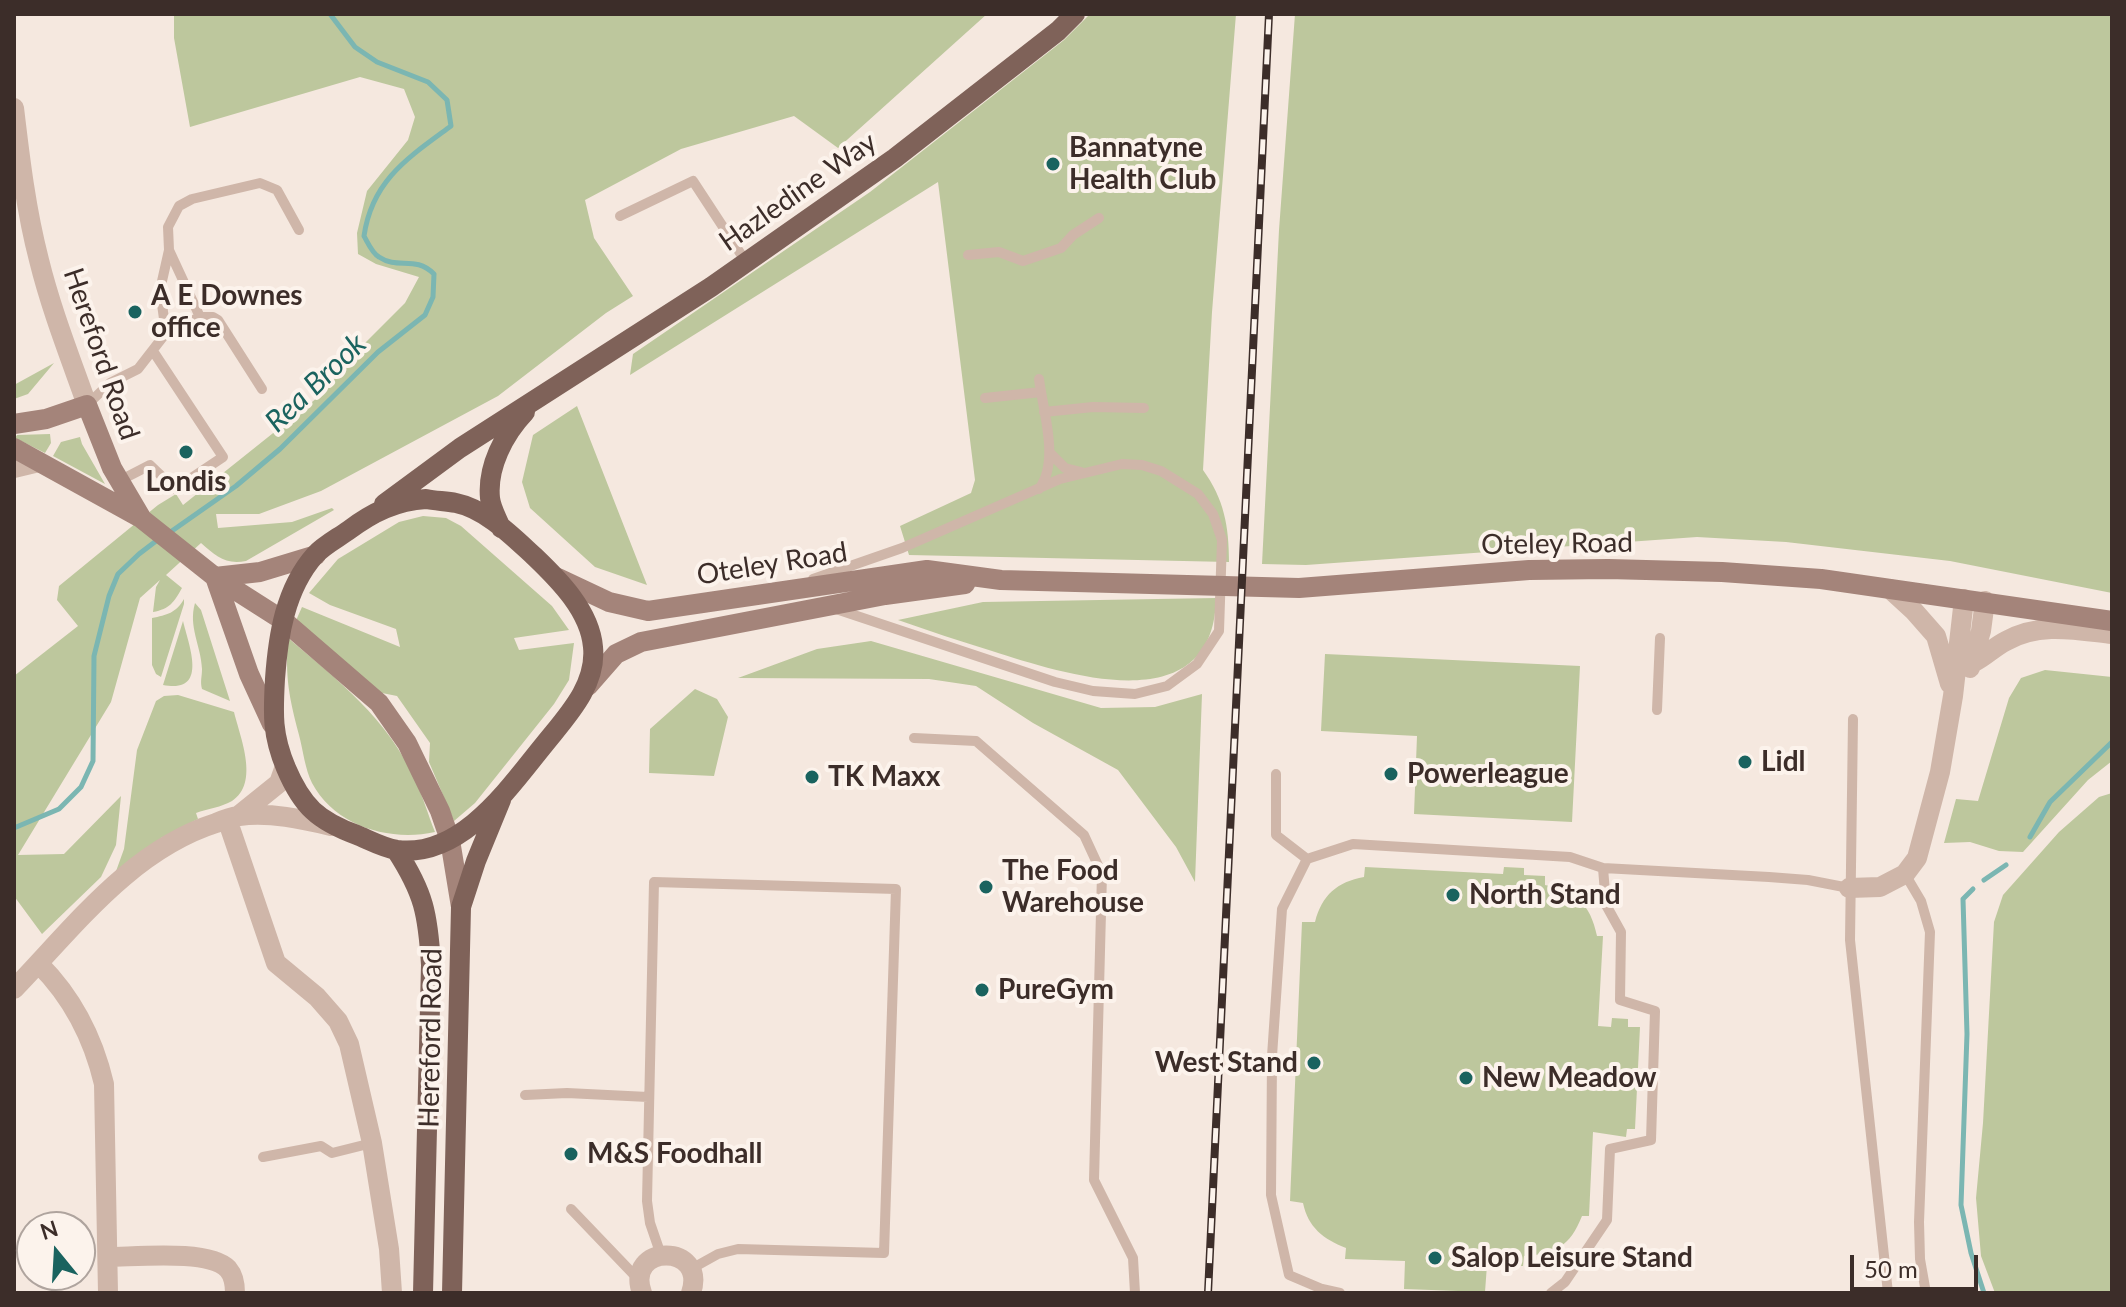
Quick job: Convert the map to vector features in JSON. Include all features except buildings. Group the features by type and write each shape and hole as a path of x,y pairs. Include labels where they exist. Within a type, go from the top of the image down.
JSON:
{"main road":[{"name":"Hazledine Way","path":"272,724 278,641 293,589 316,555 460,448 746,262 895,158 1058,31 1075,14"},
{"name":"Hazledine Way","path":"501,528 490,500 490,475 495,459 519,418 538,397"},
{"path":"14,424 65,414 87,405"},
{"name":"Hereford Road","path":"87,405 101,445 142,519 215,577 284,621 379,703 407,743 440,811 450,840 461,907 452,1293"},
{"path":"14,448 142,519"},
{"path":"316,555 260,572 215,577 285,766 306,805 331,826 396,850 427,847 450,840 504,793 588,686 593,658 591,632 558,578 478,512 457,503 426,499 400,502 369,515"},
{"name":"Oteley Road","path":"558,578 609,602 648,611 927,570 1001,580 1299,588 1529,570 1608,569 1779,575 1985,601 2112,621"},
{"name":"Oteley Road","path":"588,686 616,654 641,642 930,587 1001,580"},
{"name":"Hereford Road","path":"461,907 504,793"},
{"name":"Hereford Road","path":"396,850 423,897 430,950 423,1293"}],"street":[{"name":"Hereford Road","path":"14,108 23,181 38,257 50,302 87,405"},
{"path":"14,468 39,462"},
{"path":"1890,589 1936,636 1953,696"},
{"path":"1849,888 1880,887 1905,874 1917,858 1940,772 1953,696 1964,599"},
{"path":"1953,696 1974,662 1985,601"},
{"path":"1974,662 2007,640 2031,631 2057,628 2112,634"},
{"path":"233,817 279,783 285,766"},
{"path":"233,817 276,963 317,997 338,1021 349,1044 391,1215 392,1293"},
{"path":"14,989 128,872 149,855 198,828 233,817 294,818 331,826"},
{"path":"39,964 56,981 78,1013 89,1035 104,1084 108,1293"},
{"path":"640,1286 646,1264 661,1255 678,1257 691,1269 691,1293"},
{"path":"108,1257 202,1257 227,1268 235,1281 235,1293"}],"lane":[{"path":"620,216 693,181 746,262"},
{"path":"166,333 160,290 169,250 168,227 179,206 192,199 260,183 277,190 299,230"},
{"path":"968,255 999,252 1023,261 1061,248 1073,235 1099,218"},
{"path":"169,250 200,317"},
{"path":"87,405 110,383 138,369 166,333 200,317 218,320 262,389"},
{"path":"119,481 150,465 175,489 223,457 153,351"},
{"path":"1039,379 1050,453 1049,476 1039,490"},
{"path":"985,398 1041,392"},
{"path":"1044,412 1106,407 1144,408"},
{"path":"1050,453 1065,468 1085,472"},
{"path":"769,594 898,550 1085,472 1122,464 1142,465 1180,481 1198,494 1213,514 1222,540 1219,631 1197,664 1167,686 1135,694 1093,691 1055,682 828,606"},
{"path":"1657,710 1660,638"},
{"path":"1853,719 1849,888 1852,972 1888,1293"},
{"path":"914,738 976,741 1084,835 1102,874 1094,1180 1133,1258 1135,1293"},
{"path":"1276,774 1276,835 1307,859"},
{"path":"1340,1293 1289,1275 1271,1195 1272,1056 1282,909 1307,859 1353,844 1570,857 1603,868 1808,880 1849,888"},
{"path":"1551,1293 1565,1282 1607,1220 1610,1149 1651,1140 1655,1011 1620,1000 1621,932 1606,905 1603,868"},
{"path":"1905,874 1921,901 1930,932 1919,1222 1920,1259 1926,1293"},
{"path":"661,1255 650,1223 647,1201 654,882 896,889 884,1253 727,1250 691,1269"},
{"path":"525,1095 648,1097"},
{"path":"263,1157 321,1146 332,1153 372,1143"},
{"path":"571,1209 640,1286"}],"green space":[{"path":"174,14 987,14 838,148 794,116 681,149 585,200 594,238 633,296 606,313 498,396 321,491 259,514 216,514 218,528 292,522 332,508 334,510 246,561 226,560 201,543 166,575 182,588 171,604 153,612 156,587 160,580 140,598 111,702 18,855 64,854 121,796 116,845 101,877 42,934 14,896 14,676 78,626 57,600 59,586 158,505 176,494 183,505 317,398 405,303 419,277 376,264 358,254 357,233 367,191 408,140 415,117 404,89 360,77 190,127 174,38"},
{"path":"1090,14 1236,14 1212,312 1203,470 1224,513 1229,562 909,555 900,526 971,493 975,480 938,182 630,375 633,354 870,192 1064,40"},
{"path":"1295,14 2112,14 2112,593 1950,561 1786,542 1697,537 1306,565 1262,564 1279,230"},
{"path":"54,363 28,394 14,399 14,385"},
{"path":"577,406 647,585 595,567 530,508 522,482 533,435"},
{"path":"50,434 51,443 45,453 15,438 17,435"},
{"path":"80,437 105,484 53,456 61,442"},
{"path":"423,516 446,518 461,526 552,606 569,630 514,638 519,650 574,643 569,680 554,704 475,803 454,821 429,762 430,743 397,696 377,692 294,625 302,607 400,647 396,629 330,605 309,593 338,559 399,522"},
{"path":"1216,598 1209,637 1190,663 1163,676 1130,680 1094,678 1057,670 898,620 983,602"},
{"path":"184,599 161,677 152,665 152,618 171,613"},
{"path":"195,603 201,610 230,701 202,689 201,660 193,620"},
{"path":"183,621 191,655 191,675 186,682 177,686 163,685"},
{"path":"288,638 360,702 391,738 421,792 435,832 400,835 365,827 334,810 322,798 308,772 293,709 288,676"},
{"path":"871,641 1101,708 1155,707 1202,694 1195,882 1176,847 1118,770 1033,723 976,686 929,679 738,678 817,649"},
{"path":"1325,654 1580,666 1572,822 1414,814 1417,736 1321,731"},
{"path":"2045,670 2112,677 2112,761 2088,780 2023,852 1999,851 1970,842 1944,843 1956,799 1978,801 2009,698 2021,678"},
{"path":"695,689 717,699 728,717 714,776 649,773 650,729"},
{"path":"178,695 234,712 246,759 245,783 232,801 196,813 198,819 161,838 115,874 124,849 137,750 156,701 164,696"},
{"path":"2112,793 2112,1293 1995,1293 1981,1256 1976,1198 1994,922 2003,895 2059,832 2099,797"},
{"name":"New Meadow","path":"1365,867 1503,874 1504,867 1524,868 1524,875 1545,876 1545,885 1565,891 1586,907 1597,936 1603,936 1598,1026 1611,1027 1612,1018 1628,1019 1628,1027 1640,1027 1635,1129 1627,1129 1626,1137 1593,1132 1589,1216 1582,1216 1572,1235 1560,1246 1545,1253 1524,1256 1523,1266 1487,1265 1485,1292 1404,1289 1405,1261 1345,1259 1346,1248 1318,1231 1303,1203 1290,1201 1302,922 1315,922 1326,897 1338,886 1364,877"}],"waterway":[{"name":"Rea Brook","path":"169,533 236,486 280,449 378,352 425,315 433,297 434,274 420,265 386,261 372,250 364,236 368,216 384,185 407,160 451,126 447,100 428,82 377,62 355,47 330,14"},
{"name":"Rea Brook","path":"14,828 59,809 81,787 93,761 94,656 109,596 118,574 160,538"},
{"path":"2030,837 2050,802 2112,742"},
{"path":"1984,880 2006,865"},
{"path":"1973,889 1963,899 1967,1034 1961,1205 1971,1253 1984,1293"}],"railway":[{"path":"1208,1293 1269,14"}],"place":[{"name":"Bannatyne Health Club","path":"1053,164"},
{"name":"A E Downes office","path":"135,312"},
{"name":"Londis","path":"186,452"},
{"name":"Lidl","path":"1745,762"},
{"name":"Powerleague","path":"1391,774"},
{"name":"TK Maxx","path":"812,777"},
{"name":"The Food Warehouse","path":"986,887"},
{"name":"North Stand","path":"1453,895"},
{"name":"PureGym","path":"982,990"},
{"name":"West Stand","path":"1314,1063"},
{"name":"New Meadow","path":"1466,1078"},
{"name":"M&S Foodhall","path":"571,1154"},
{"name":"Salop Leisure Stand","path":"1435,1258"}]}
